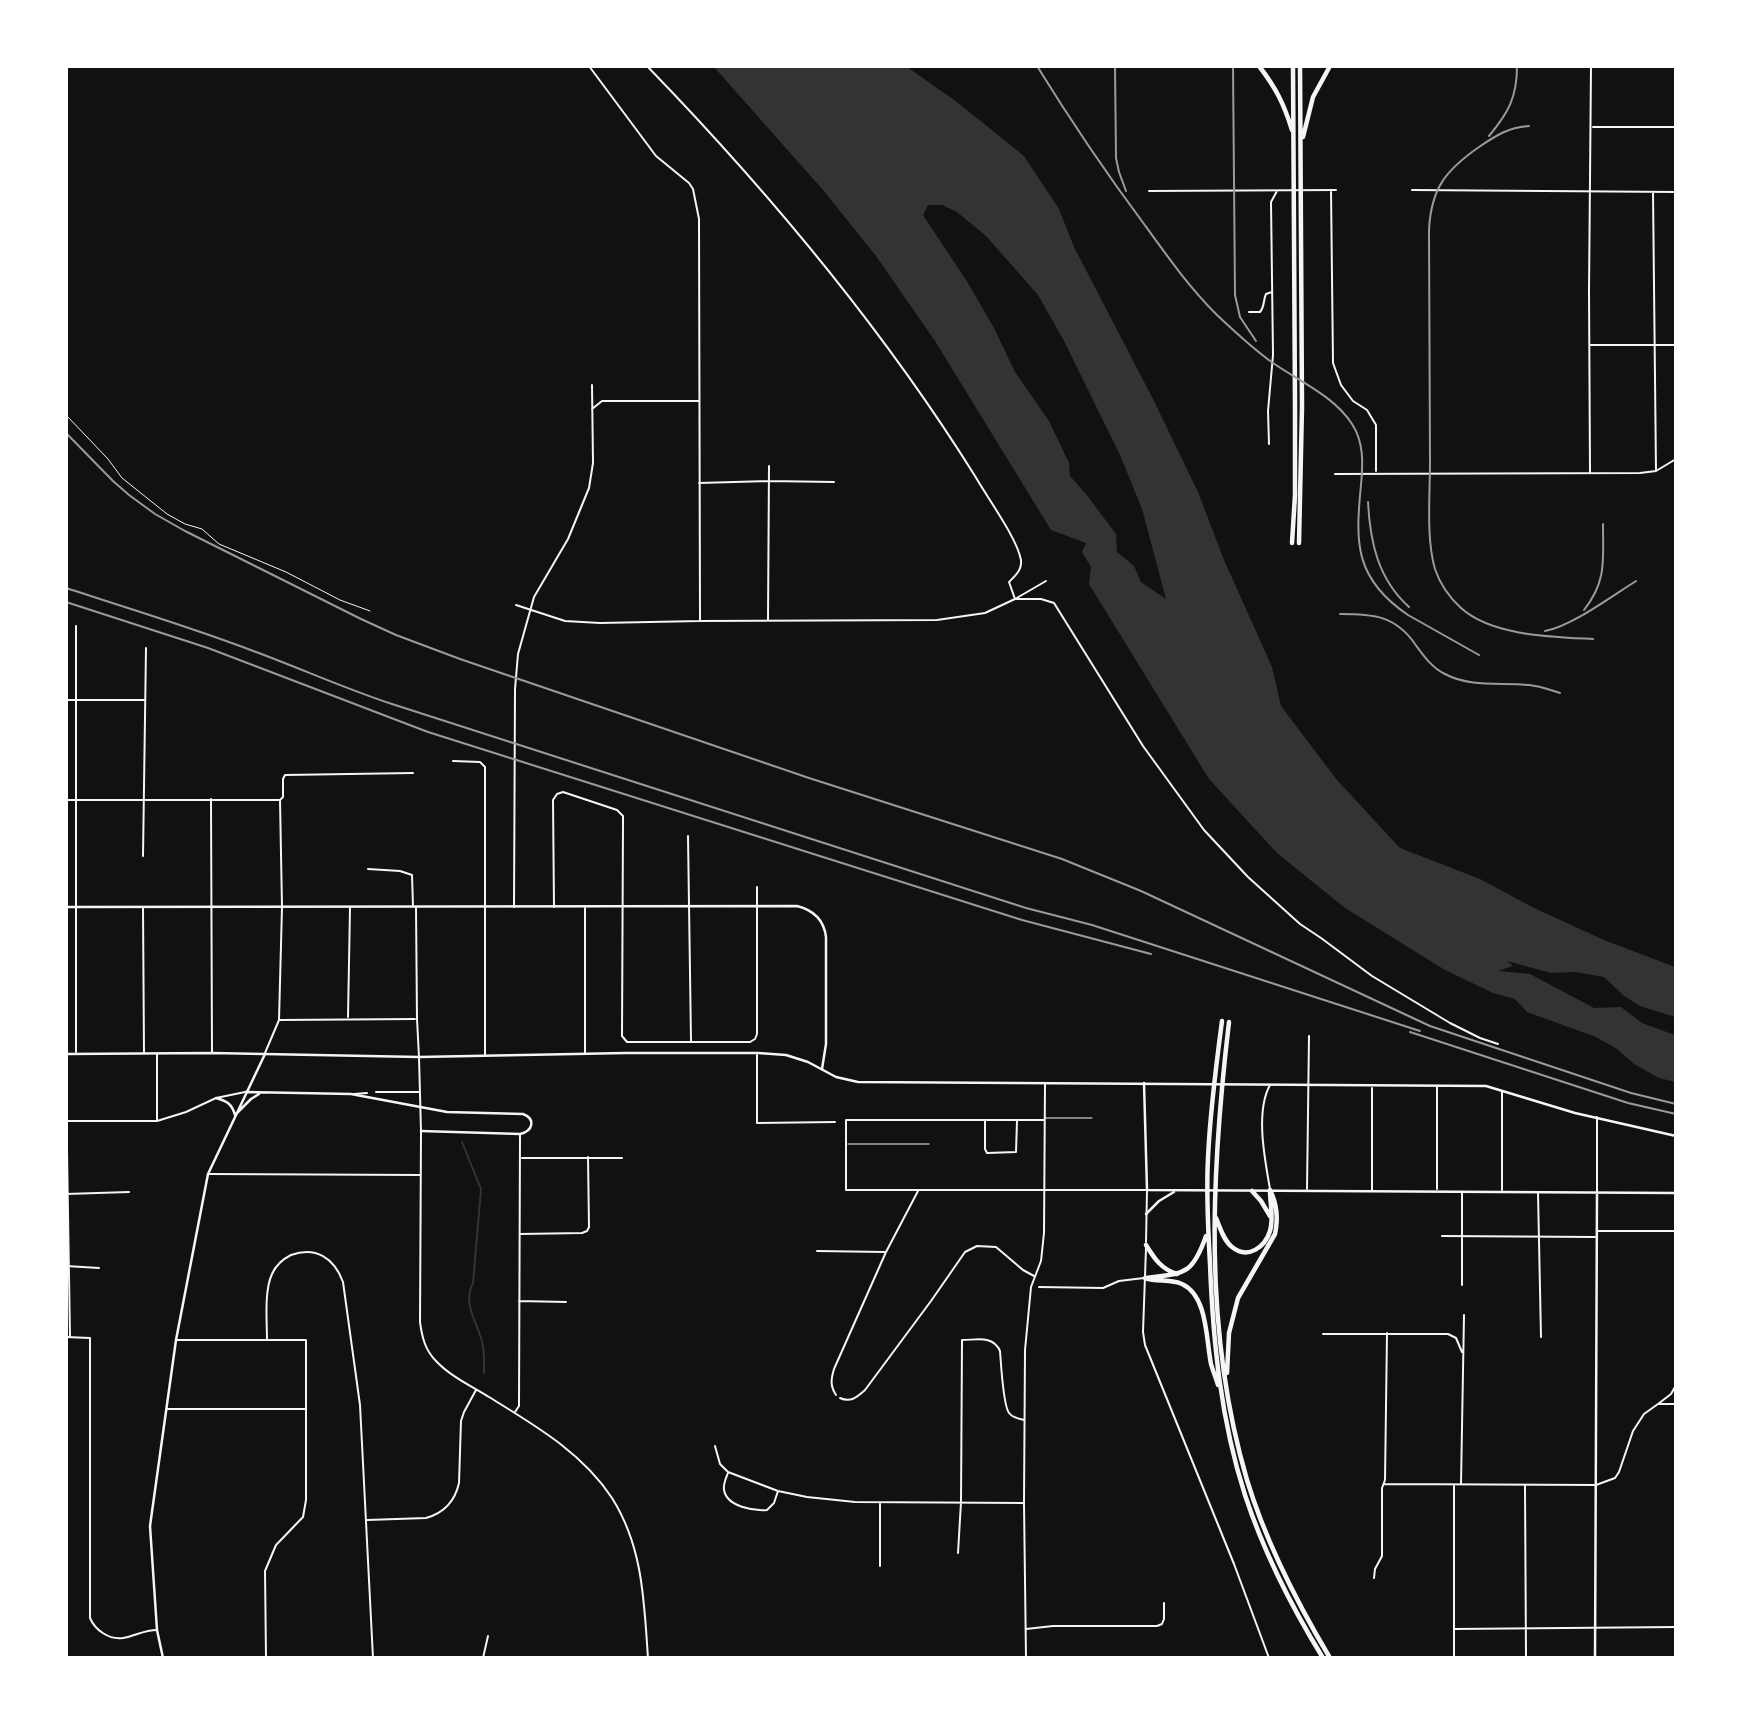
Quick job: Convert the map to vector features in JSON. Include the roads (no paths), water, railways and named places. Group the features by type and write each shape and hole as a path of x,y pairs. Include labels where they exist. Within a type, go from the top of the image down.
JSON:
{"highway":[{"path":"1259,66 1283,101 1294,136"},
{"path":"1292,543 1298,346 1293,66"},
{"path":"1297,211 1301,169 1300,66"},
{"path":"1301,144 1313,97 1330,66"},
{"path":"1298,346 1302,407 1299,543"},
{"path":"1323,1657 1280,1583 1260,1534 1236,1463 1222,1396 1212,1314 1207,1178 1216,1068 1225,1021 1214,1214 1217,1301 1226,1385 1239,1450 1261,1517 1290,1587 1330,1657"},
{"path":"1214,1214 1231,1247 1250,1252 1263,1245 1271,1228 1270,1190"},
{"path":"1226,1385 1229,1332 1238,1298 1275,1234 1275,1200 1270,1190"},
{"path":"1252,1191 1272,1220"},
{"path":"1145,1278 1170,1276 1191,1266 1201,1252 1208,1232"},
{"path":"1146,1245 1161,1266 1177,1274"},
{"path":"1145,1278 1177,1282 1190,1288 1196,1295 1222,1396"}],"street":[{"path":"589,66 656,156 684,178 693,189 699,219 701,621"},
{"path":"647,66 763,191 854,303 921,396 971,471 1018,550 1020,571 1009,582 1015,599"},
{"path":"1590,472 1591,66"},
{"path":"1591,127 1675,127"},
{"path":"1331,190 1333,363 1341,385 1353,401 1367,411 1376,425 1376,474"},
{"path":"1149,191 1336,190"},
{"path":"1412,190 1675,192"},
{"path":"1269,444 1273,292 1271,202 1277,191"},
{"path":"1653,192 1656,471"},
{"path":"1249,312 1260,312 1266,294 1273,292"},
{"path":"1590,345 1675,345"},
{"path":"514,907 516,668 534,597 568,539 589,488 593,463 592,385"},
{"path":"592,409 602,401 699,401"},
{"path":"1335,474 1640,473 1656,471 1675,459"},
{"path":"768,621 769,466"},
{"path":"699,483 834,482"},
{"path":"516,605 565,621 600,623 941,620 985,612 1046,581"},
{"path":"1015,599 1041,599 1054,603 1143,746 1204,830 1248,877 1300,924 1372,976 1427,1010 1480,1038 1498,1044"},
{"path":"76,626 76,1054"},
{"path":"144,856 146,648"},
{"path":"66,700 145,700"},
{"path":"453,761 480,762 485,766 485,1056"},
{"path":"163,1657 158,1630 150,1526 176,1339 208,1174 279,1020 282,906 280,800 283,797 283,779 288,773 413,773"},
{"path":"554,907 553,800 557,794 563,792 617,810 623,816 622,1036 626,1042 751,1042 757,1034 757,887"},
{"path":"211,799 212,1053"},
{"path":"66,800 280,800"},
{"path":"688,836 691,1042"},
{"path":"368,869 400,870 412,875 421,1093 420,1322 428,1352 450,1373 573,1453 600,1481 622,1515 641,1572 648,1657"},
{"path":"348,1019 350,906"},
{"path":"585,906 585,1054"},
{"path":"66,908 797,906 805,908 820,919 825,930 826,1035 822,1069"},
{"path":"144,907 144,1053"},
{"path":"279,1020 416,1019"},
{"path":"1307,1190 1309,1036"},
{"path":"157,1053 157,1121"},
{"path":"66,1054 212,1053 419,1058 758,1054 786,1055 808,1062 836,1077 858,1082 1486,1086 1553,1107 1675,1136"},
{"path":"758,1054 757,1123 835,1122"},
{"path":"1026,1657 1024,1420 1031,1287 1041,1261 1043,1243 1045,1083"},
{"path":"1144,1083 1147,1190 1143,1332 1145,1345 1269,1657"},
{"path":"1270,1085 1262,1108 1270,1190"},
{"path":"1437,1086 1437,1192"},
{"path":"1372,1087 1372,1190"},
{"path":"66,1088 68,1337 90,1338 90,1618 93,1626 100,1632 118,1639 158,1630"},
{"path":"1502,1090 1502,1192"},
{"path":"67,1121 157,1121 186,1112 216,1098 246,1092 367,1093"},
{"path":"376,1092 421,1093"},
{"path":"235,1115 251,1099 262,1093"},
{"path":"351,1094 447,1112 523,1114 532,1120 532,1126 526,1133 520,1134 421,1131"},
{"path":"216,1098 227,1101 235,1115"},
{"path":"1595,1657 1597,1117"},
{"path":"1044,1119 846,1120 846,1190 1675,1193"},
{"path":"985,1120 986,1152 1013,1153 1017,1150 1017,1120"},
{"path":"514,1414 519,1406 520,1134"},
{"path":"520,1234 582,1233 589,1227 589,1157"},
{"path":"520,1158 622,1158"},
{"path":"208,1174 421,1175"},
{"path":"836,1395 831,1381 834,1368 886,1252 918,1190"},
{"path":"1146,1214 1158,1201 1177,1190"},
{"path":"67,1194 130,1192"},
{"path":"1462,1192 1462,1285"},
{"path":"1538,1192 1541,1337"},
{"path":"1596,1231 1675,1231"},
{"path":"1442,1236 1596,1237"},
{"path":"840,1398 855,1399 864,1390 965,1252 977,1246 996,1247 1023,1270 1035,1276"},
{"path":"267,1340 268,1289 276,1266 286,1257 307,1251 318,1253 333,1263 343,1282 360,1405 373,1657"},
{"path":"817,1251 886,1252"},
{"path":"68,1266 99,1268"},
{"path":"1039,1287 1103,1288 1119,1281 1145,1278"},
{"path":"519,1301 566,1302"},
{"path":"1461,1485 1464,1315"},
{"path":"1374,1578 1375,1569 1382,1556 1387,1333"},
{"path":"1323,1334 1452,1336 1458,1342 1462,1353"},
{"path":"176,1339 306,1340 307,1490 303,1517 276,1545 265,1572 266,1657"},
{"path":"957,1553 961,1502 962,1340 991,1339 997,1344 1005,1402 1009,1413 1024,1420"},
{"path":"1384,1484 1596,1485 1615,1478 1638,1421 1671,1394 1675,1384 1675,1367"},
{"path":"366,1520 434,1516 449,1505 457,1492 460,1473 461,1420 476,1390"},
{"path":"1658,1404 1675,1404"},
{"path":"166,1409 306,1409"},
{"path":"715,1446 720,1464 728,1472 778,1491 855,1502 1024,1503"},
{"path":"728,1472 724,1483 725,1494 740,1506 759,1511 767,1510 774,1503 778,1491"},
{"path":"1454,1485 1454,1657"},
{"path":"1524,1485 1525,1657"},
{"path":"880,1502 880,1566"},
{"path":"1675,1529 1675,1542"},
{"path":"1026,1629 1053,1626 1157,1626 1162,1624 1164,1619 1164,1603"},
{"path":"1454,1629 1675,1627"},
{"path":"483,1657 488,1636"}],"lane":[{"path":"66,415 108,459 122,478 167,514 202,530 219,544 286,572 340,600 370,611"},
{"path":"1044,1119 1092,1118"},
{"path":"846,1144 929,1144"}],"waterway":[{"path":"462,1142 481,1189 473,1283 469,1297 483,1346 484,1373"}],"railway":[{"path":"1037,66 1116,186 1197,293 1251,346 1326,397 1352,424 1362,453 1359,543 1362,559 1377,588 1408,615 1479,655"},
{"path":"1115,66 1116,158 1126,191"},
{"path":"1233,66 1235,295 1240,317 1256,341"},
{"path":"1489,136 1510,104 1517,66"},
{"path":"1529,126 1503,133 1467,155 1442,181 1430,215 1430,544 1435,569 1449,595 1474,617 1506,630 1593,639"},
{"path":"66,433 113,481 155,514 396,635 809,778 1062,859 1141,891 1430,1026 1631,1093 1676,1104"},
{"path":"1368,502 1371,531 1383,572 1398,596 1409,607"},
{"path":"1584,610 1600,580 1603,524"},
{"path":"1545,631 1579,617 1636,581"},
{"path":"66,588 209,635 392,704 1026,908 1092,925 1420,1031"},
{"path":"66,602 208,648 428,732 1022,920 1151,954"},
{"path":"1340,614 1373,616 1391,622 1407,634 1432,665 1455,678 1476,683 1533,686 1560,693"},
{"path":"1410,1032 1628,1103 1676,1114"}]}
